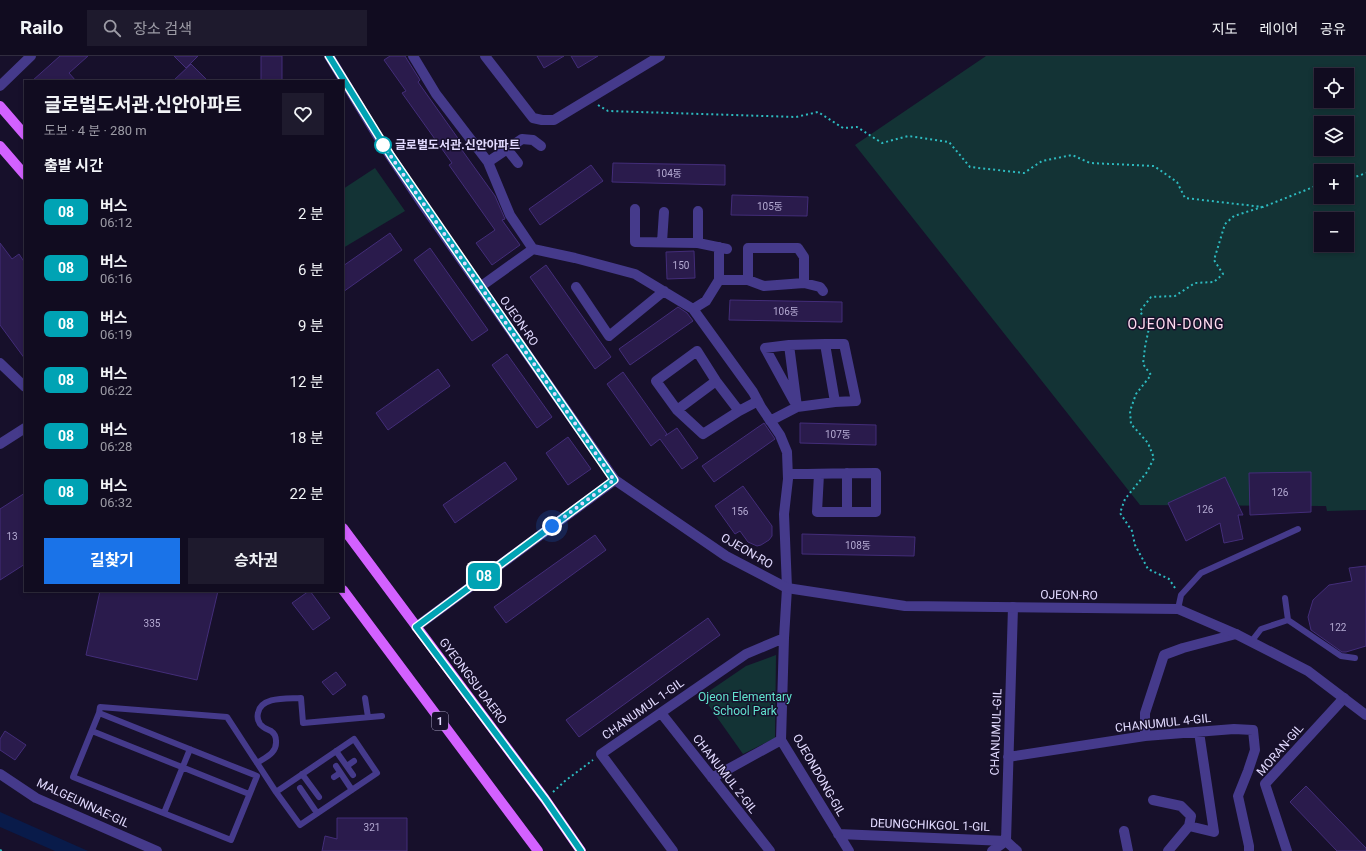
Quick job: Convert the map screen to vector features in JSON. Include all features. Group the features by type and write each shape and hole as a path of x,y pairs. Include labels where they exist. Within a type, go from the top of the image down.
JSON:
{"main road":[{"path":"0,106 24,134"},
{"path":"0,146 24,175"},
{"name":"GYEONGSU-DAERO","path":"344,529 545,799 581,851"},
{"name":"1","path":"344,591 538,851"}],"street":[{"path":"0,86 31,56"},
{"name":"OJEON-RO","path":"329,56 344,80"},
{"path":"413,56 436,94 488,162 510,215 534,249 635,274 693,308 706,301 719,280 723,248 698,243 635,242 635,209"},
{"path":"484,56 533,118 542,120 554,120 660,56"},
{"name":"OJEON-RO","path":"344,81 383,145 614,480 726,556 787,588 905,606 1178,609 1236,634 1308,671 1366,715"},
{"path":"488,162 522,139 534,140 541,146"},
{"path":"506,149 518,163"},
{"path":"698,211 698,243"},
{"path":"662,242 664,212"},
{"path":"748,280 748,248 798,248 804,257 804,283"},
{"path":"480,287 534,249"},
{"path":"719,280 748,280 764,286 804,283 820,287 823,292"},
{"path":"576,287 609,336 664,291"},
{"name":"OJEONDONG-GIL","path":"693,308 753,392 780,435 787,452 788,474 784,514 787,588 781,740 849,851"},
{"path":"825,344 835,402"},
{"path":"770,421 797,407 856,401 844,344 789,345 765,348 797,407"},
{"path":"789,345 797,407"},
{"path":"739,411 716,381 697,351 656,381 677,410 703,434 739,411 758,401"},
{"path":"0,363 24,386"},
{"path":"677,410 716,381"},
{"path":"0,444 24,429"},
{"path":"788,474 876,473 876,512 817,512 819,474"},
{"path":"847,474 847,512"},
{"path":"416,627 614,480"},
{"name":"CHANUMUL-GIL","path":"1006,841 1013,607"},
{"path":"1145,736 1145,713 1164,656 1183,648 1236,634"},
{"name":"CHANUMUL 1-GIL","path":"673,851 601,754 746,654 784,638"},
{"name":"MORAN-GIL","path":"1288,851 1265,784 1344,698"},
{"name":"CHANUMUL 2-GIL","path":"661,713 770,851"},
{"name":"CHANUMUL 4-GIL","path":"1008,757 1145,736 1234,729 1253,730 1255,750 1238,796 1249,851"},
{"path":"1189,826 1214,832 1199,732"},
{"path":"712,778 781,740"},
{"name":"MALGEUNNAE-GIL","path":"0,774 36,798 156,851"},
{"path":"1153,800 1181,806 1191,816 1189,826 1168,851"},
{"path":"1124,831 1128,851"},
{"name":"DEUNGCHIKGOL 1-GIL","path":"838,834 1006,841 1017,851"},
{"path":"992,851 1006,841"}],"lane":[{"path":"1178,609 1181,595 1201,573 1298,529"},
{"path":"1285,598 1288,620 1341,656 1355,658"},
{"path":"1251,642 1261,629 1288,620"},
{"path":"257,763 272,753 276,746 275,735 261,725 258,719 258,710 263,704 269,701 301,698 303,722 382,716"},
{"path":"365,698 368,717"},
{"path":"99,713 257,776 231,840 73,777 99,713 100,707 226,716 276,792 300,825 377,773 354,739 276,792"},
{"path":"92,731 249,794"},
{"path":"164,813 190,749"},
{"path":"336,751 353,775"},
{"path":"347,766 354,761"},
{"path":"336,766 352,790"},
{"path":"334,777 340,773"},
{"path":"302,774 319,797"},
{"path":"314,790 320,786"},
{"path":"300,788 317,813"},
{"path":"299,800 305,795"}],"path":[{"path":"589,99 608,111 796,117 818,112 843,128 857,127 882,143 908,136 948,142 970,167 1024,173 1042,161 1072,155 1090,163 1154,166 1177,182 1185,198 1263,207"},
{"path":"1354,177 1366,173"},
{"path":"1181,595 1169,579 1148,569 1135,545 1132,531 1120,513 1125,499 1147,472 1154,458 1148,443 1131,424 1130,411 1136,394 1151,375 1143,364 1149,328 1140,311 1151,298 1175,296 1195,283 1214,282 1223,274 1214,260 1224,224 1234,216 1263,207 1314,187"},
{"path":"545,799 565,781 601,754"}],"green space":[{"path":"986,56 1366,56 1366,510 1327,511 1326,506 1140,505 855,145"},
{"path":"375,168 405,211 344,247 344,188"},
{"name":"Ojeon Elementary School Park","path":"776,655 775,738 743,754 702,696 746,666"}],"water":[{"path":"0,812 88,851 55,851 0,827"}],"building":[{"path":"60,56 88,56 69,73 75,80 33,80"},
{"path":"174,56 198,56 186,68"},
{"path":"261,56 282,56 282,80 261,80"},
{"path":"390,56 405,56 420,80 418,82 462,144 459,146 495,196 505,219 502,220 520,245 492,265 476,243 495,230 449,165 452,163 402,93 406,91 384,60"},
{"path":"537,56 564,56 544,68"},
{"path":"571,56 598,56 578,68"},
{"path":"191,64 207,80 174,80"},
{"path":"613,163 725,165 725,185 612,182"},
{"path":"591,165 603,181 540,225 529,209"},
{"path":"732,195 808,197 807,216 731,215"},
{"path":"390,233 402,250 344,291 344,265"},
{"path":"0,243 12,259 19,254 24,262 24,358 0,325"},
{"path":"430,248 488,330 472,341 414,260"},
{"path":"694,251 695,278 667,279 666,252"},
{"path":"546,265 611,357 595,369 530,277"},
{"path":"730,300 842,302 842,322 729,320"},
{"path":"678,307 687,313 693,321 630,365 619,349"},
{"path":"507,354 552,417 537,428 492,365"},
{"path":"438,369 450,386 388,430 376,413"},
{"path":"623,372 667,434 665,436 677,428 698,458 682,469 660,439 651,446 607,384"},
{"path":"764,423 775,439 714,482 702,466"},
{"path":"800,423 876,425 876,445 800,443"},
{"path":"568,437 591,469 568,485 546,453"},
{"path":"505,462 517,479 455,523 443,505"},
{"path":"1311,472 1311,512 1250,515 1249,473"},
{"path":"1225,477 1243,515 1238,515 1243,539 1224,543 1220,523 1186,541 1168,503"},
{"path":"743,486 772,526 772,536 761,545 757,546 748,542 740,531 735,534 715,506"},
{"path":"24,494 24,565 0,580 0,509"},
{"path":"802,534 915,537 914,556 802,554"},
{"path":"595,535 606,550 506,623 494,607"},
{"path":"1366,566 1366,646 1342,652 1311,630 1308,617 1313,600 1329,585 1352,581 1349,568"},
{"path":"100,592 218,592 197,680 86,655"},
{"path":"308,592 311,592 330,618 313,630 292,603"},
{"path":"708,618 720,635 579,737 566,720"},
{"path":"336,672 346,685 333,695 322,682"},
{"path":"5,731 26,745 15,760 0,750 0,739"},
{"path":"1306,786 1366,848 1366,851 1337,851 1290,802"},
{"path":"337,818 407,818 407,851 322,851 325,836 337,839"}],"bus line":[{"name":"08","path":"329,56 343,80"},
{"name":"08","path":"344,81 383,145 421,202 614,480 416,627 545,799 581,851"}],"place":[{"name":"글로벌도서관.신안아파트","path":"383,145"}],"district":[{"name":"OJEON-DONG","path":"1176,324"}],"route":[{"path":"383,145 614,480 552,526"}]}
